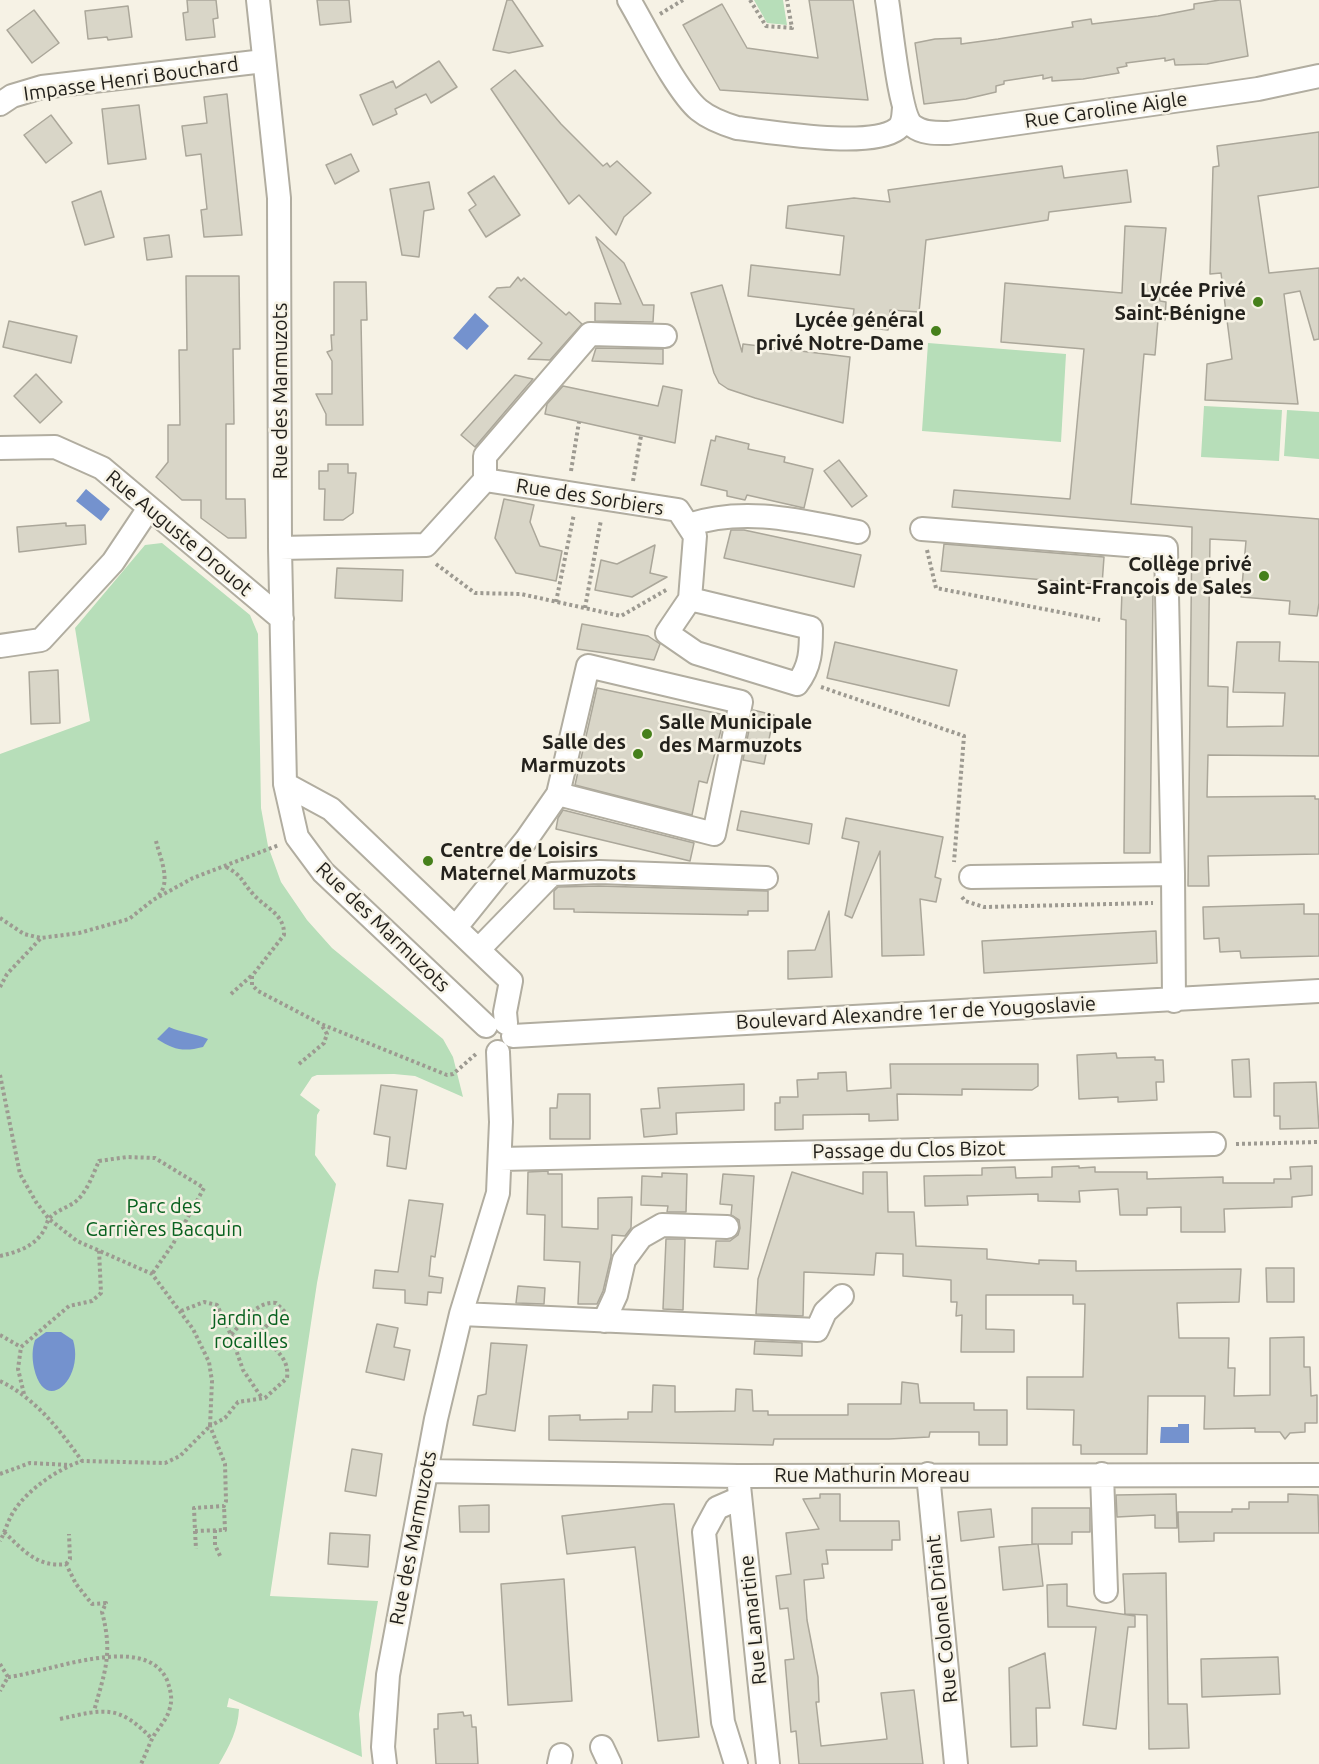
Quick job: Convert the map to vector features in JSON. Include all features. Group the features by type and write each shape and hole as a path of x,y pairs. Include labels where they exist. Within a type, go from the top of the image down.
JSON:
{"street":[{"name":"Rue des Marmuzots","path":"258,0 279,198 280,548 285,784 297,837 323,872 498,1037"},
{"path":"629,0 681,87 699,110 723,124 737,128 865,139 897,129 902,122 904,108 887,0"},
{"name":"Impasse Henri Bouchard","path":"0,104 12,96 42,87 264,62"},
{"name":"Rue Caroline Aigle","path":"904,108 913,126 927,132 949,133 1319,76"},
{"path":"280,548 426,545 485,480 485,456 590,334 665,336"},
{"name":"Rue Auguste Drouot","path":"0,448 55,447 102,468 282,619"},
{"name":"Rue des Sorbiers","path":"485,480 678,510 695,536 690,599 667,633 696,653 797,684 803,676"},
{"path":"0,646 41,640 113,562 149,508"},
{"name":"Rue des Sorbiers","path":"688,525 714,516 757,514 858,532"},
{"path":"922,529 1166,548 1174,1001"},
{"path":"690,599 811,628 811,656 803,676"},
{"path":"456,927 526,840 558,794 588,666 741,702 714,834 558,794"},
{"name":"Rue des Marmuzots","path":"285,784 332,809 511,981 498,1037 500,1159 498,1193 461,1314 426,1471 388,1675 383,1747 386,1764"},
{"path":"479,948 552,874 599,872 766,878"},
{"path":"971,877 1173,874"},
{"name":"Boulevard Alexandre 1er de Yougoslavie","path":"498,1037 660,1026 1174,1001 1319,991"},
{"name":"Passage du Clos Bizot","path":"500,1159 1214,1144"},
{"path":"604,1321 616,1295 624,1260 641,1237 662,1226 727,1227"},
{"path":"461,1314 817,1330 825,1312 842,1296"},
{"name":"Rue Mathurin Moreau","path":"426,1471 739,1487 928,1474 1319,1475"},
{"name":"Rue Colonel Driant","path":"928,1474 956,1764"},
{"path":"1101,1474 1106,1591"},
{"path":"736,1764 723,1722 704,1532 717,1508 739,1487"},
{"name":"Rue Lamartine","path":"739,1487 768,1764"}],"path":[{"path":"750,0 766,26 792,28 787,0"},
{"path":"555,602 572,494 579,422"},
{"path":"630,503 641,436"},
{"path":"585,608 604,499"},
{"path":"922,529 936,588 1100,620"},
{"path":"426,545 436,564 475,592 521,594 621,616 692,575"},
{"path":"803,676 812,684 964,736"},
{"path":"153,900 193,878 226,867 297,837"},
{"path":"0,918 24,934 41,938 79,933 120,922 137,914 164,890 165,879 156,841"},
{"path":"226,867 241,875 252,893 275,913 284,928 284,935 252,976 231,994"},
{"path":"0,987 7,974 41,938"},
{"path":"252,976 252,985 258,991 321,1023 447,1075 453,1074 498,1037"},
{"path":"298,1064 324,1043 327,1034 321,1023"},
{"path":"0,1076 20,1174 49,1219 77,1241 152,1274 181,1311 202,1345 209,1362 212,1381 210,1426 225,1464 225,1530 195,1531"},
{"path":"1214,1144 1319,1142"},
{"path":"0,1256 15,1253 32,1244 44,1231 49,1219 61,1209 74,1203 88,1185 99,1161 127,1157 155,1158 204,1188 173,1244 152,1274"},
{"path":"24,1394 18,1369 21,1347 69,1306 97,1299 101,1293 99,1250"},
{"path":"181,1311 204,1302 217,1305 231,1335 243,1370 262,1398"},
{"path":"0,1541 14,1510 39,1486 70,1465 82,1461 165,1463 180,1456 210,1426 225,1418 241,1400 262,1398 273,1393 287,1378 286,1364 280,1352 262,1331 270,1322 276,1323 284,1319 286,1312 276,1303 265,1304 239,1323 231,1335"},
{"path":"0,1335 21,1347"},
{"path":"0,1381 24,1394 45,1414 82,1461"},
{"path":"0,1474 30,1462 70,1465"},
{"path":"196,1548 194,1508 224,1506"},
{"path":"215,1530 215,1545 221,1558"},
{"path":"4,1532 34,1560 49,1565 66,1564 70,1559 69,1534"},
{"path":"66,1564 84,1596 92,1604 106,1603 102,1612 108,1634 109,1657 94,1711"},
{"path":"0,1691 8,1677 109,1657 144,1658 163,1672 172,1694 169,1713 152,1739 141,1764"},
{"path":"0,1664 8,1677"},
{"path":"60,1719 94,1711 122,1714 136,1723 152,1739"}],"green space":[{"path":"754,0 783,0 787,25 767,23"},
{"path":"928,343 1066,354 1061,442 922,431"},
{"path":"1204,406 1282,410 1279,461 1201,457"},
{"path":"1287,410 1319,412 1319,459 1284,456"},
{"name":"Parc des Carrières Bacquin","path":"162,543 250,615 258,634 261,808 268,846 281,882 307,920 332,948 443,1039 453,1057 463,1097 415,1076 394,1074 317,1075 312,1077 300,1095 320,1110 317,1115 315,1155 336,1184 317,1283 270,1596 378,1601 359,1714 362,1757 229,1698 227,1707 239,1709 237,1724 219,1764 0,1764 0,754 90,721 75,628 145,545"}],"water":[{"path":"475,313 489,326 467,350 453,338"},
{"path":"86,489 110,509 101,521 76,501"},
{"path":"169,1027 208,1039 203,1047 185,1050 174,1048 157,1039"},
{"path":"46,1332 61,1332 73,1340 75,1354 74,1367 69,1378 62,1387 54,1391 46,1390 39,1382 33,1364 35,1340"},
{"path":"1178,1424 1189,1424 1189,1443 1160,1443 1161,1427 1178,1427"}],"building":[{"path":"187,0 216,0 218,18 213,19 215,37 186,40 183,13 188,12"},
{"path":"317,0 349,0 351,22 320,25"},
{"path":"507,0 512,0 543,46 509,53 493,50"},
{"path":"809,0 853,0 868,100 720,90 683,25 722,4 747,48 818,58"},
{"path":"1240,0 1248,56 1207,64 1175,65 1174,59 1165,61 1165,58 1126,63 1127,66 1117,68 1119,73 1083,79 1052,81 1052,77 1043,79 1043,75 1004,81 1004,84 996,86 996,92 966,99 924,104 915,43 935,39 961,38 961,44 998,39 1073,27 1072,22 1091,19 1092,24 1158,16 1194,9 1194,4"},
{"path":"128,6 132,37 108,40 107,37 88,39 85,11"},
{"path":"34,10 59,43 32,63 7,30"},
{"path":"439,61 457,87 431,103 426,94 395,109 397,114 373,125 360,95 393,81 396,88"},
{"path":"515,70 561,124 603,166 607,163 610,167 617,161 651,193 624,217 616,235 579,195 569,204 491,89"},
{"path":"227,94 242,235 204,237 201,210 207,209 201,154 186,156 182,126 207,123 204,97"},
{"path":"139,105 146,159 108,164 102,109"},
{"path":"51,115 72,143 46,163 24,135"},
{"path":"1319,132 1319,187 1258,196 1269,273 1319,268 1319,339 1314,340 1300,291 1284,294 1298,404 1205,400 1207,364 1232,359 1221,273 1210,274 1213,167 1219,166 1217,146"},
{"path":"351,154 359,171 335,184 326,165"},
{"path":"1062,166 1064,178 1127,170 1131,202 1049,212 1048,220 926,240 919,312 890,310 888,330 852,326 854,309 748,296 751,265 840,275 844,236 786,228 788,206 854,198 890,202 888,190"},
{"path":"494,176 520,215 486,237 469,210 476,205 468,193"},
{"path":"429,182 434,209 424,211 419,257 402,255 390,189"},
{"path":"101,191 114,237 85,245 72,202"},
{"path":"1125,226 1166,228 1159,296 1160,301 1166,302 1165,320 1158,320 1155,355 1144,354 1131,504 1319,519 1317,616 1289,614 1290,601 1241,597 1246,541 1210,539 1208,686 1228,687 1227,727 1283,726 1285,693 1233,692 1237,642 1280,642 1279,661 1319,662 1319,756 1208,755 1207,797 1315,796 1315,799 1319,799 1319,854 1208,856 1209,886 1188,886 1192,527 952,507 954,490 1070,499 1084,349 1001,342 1005,283 1122,293"},
{"path":"169,235 172,257 147,260 144,238"},
{"path":"596,237 624,263 643,305 654,305 653,322 595,321 595,303 621,304"},
{"path":"186,276 239,276 240,349 233,349 234,424 226,424 226,499 245,499 246,538 228,538 201,518 201,500 182,500 156,477 168,462 168,425 180,425 179,350 187,350"},
{"path":"518,277 521,281 524,278 566,315 569,312 582,324 550,360 528,359 542,343 489,297 497,288 510,287"},
{"path":"334,282 366,282 367,320 361,320 363,425 326,425 326,414 316,394 332,394 332,361 327,352 332,350 331,335 334,335"},
{"path":"722,285 742,352 743,344 850,357 843,423 755,398 728,389 719,383 714,373 691,293"},
{"path":"9,321 77,336 71,363 3,347"},
{"path":"596,348 663,349 663,364 592,361"},
{"path":"36,374 62,402 40,423 14,396"},
{"path":"515,375 533,379 475,447 461,435"},
{"path":"563,386 658,406 663,386 682,390 675,443 545,414 547,404"},
{"path":"716,436 749,444 748,449 785,457 784,462 813,469 804,508 747,495 745,500 727,496 727,491 701,485 711,440 715,441"},
{"path":"839,460 867,496 852,507 824,471"},
{"path":"328,464 348,464 348,473 356,473 353,513 343,520 324,520 325,489 319,489 319,471 328,471"},
{"path":"504,499 534,505 530,522 540,546 562,551 556,581 516,573 495,538"},
{"path":"66,523 66,526 85,525 86,544 19,552 17,527"},
{"path":"731,530 744,530 861,555 854,587 724,558"},
{"path":"944,544 1104,557 1102,585 941,571"},
{"path":"655,545 650,573 667,577 632,597 595,590 601,560 617,564"},
{"path":"337,568 403,570 402,601 335,598"},
{"path":"1122,591 1153,592 1150,853 1124,853 1126,620 1121,619"},
{"path":"582,624 648,636 660,644 654,660 577,649"},
{"path":"835,642 957,670 949,706 827,678"},
{"path":"58,670 60,723 31,724 29,672"},
{"name":"Salle Municipale des Marmuzots","path":"597,688 725,715 707,783 699,781 692,815 575,785"},
{"path":"753,710 774,715 764,764 743,760"},
{"path":"563,810 694,843 690,861 556,829 558,818"},
{"path":"741,811 812,824 809,844 737,830"},
{"path":"846,818 943,837 935,877 941,879 936,902 920,899 924,955 882,956 880,851 852,918 845,915 859,842 842,838"},
{"path":"558,887 768,891 768,911 748,911 748,915 574,912 574,909 554,909 554,891"},
{"path":"1304,904 1304,914 1319,914 1319,956 1241,958 1240,951 1220,952 1219,938 1204,939 1203,907"},
{"path":"829,911 832,977 788,979 788,951 815,950"},
{"path":"1156,931 1157,963 984,973 982,941"},
{"path":"1116,1053 1117,1058 1155,1057 1155,1060 1163,1060 1164,1082 1156,1082 1157,1100 1118,1102 1118,1097 1079,1099 1077,1055"},
{"path":"1249,1059 1251,1097 1234,1097 1232,1060"},
{"path":"890,1064 1038,1064 1038,1086 1032,1090 962,1089 962,1095 897,1094 898,1120 869,1121 869,1114 803,1115 803,1129 775,1130 775,1103 780,1103 780,1097 798,1097 797,1080 818,1079 818,1073 846,1072 847,1091 891,1088"},
{"path":"1316,1082 1319,1128 1280,1129 1280,1116 1274,1116 1274,1083"},
{"path":"744,1084 744,1110 676,1113 677,1134 644,1137 641,1109 660,1108 658,1088"},
{"path":"381,1085 417,1090 406,1169 387,1166 390,1137 374,1134"},
{"path":"558,1094 590,1094 590,1139 550,1139 550,1108 557,1108"},
{"path":"1079,1166 1079,1168 1095,1167 1095,1172 1147,1172 1147,1179 1223,1177 1223,1183 1274,1183 1274,1179 1291,1179 1290,1167 1312,1166 1312,1195 1292,1197 1292,1207 1224,1209 1225,1232 1181,1232 1181,1207 1147,1208 1147,1215 1120,1215 1118,1189 1079,1191 1080,1202 1038,1201 1038,1194 967,1196 968,1205 925,1206 924,1176 982,1175 982,1168 1015,1167 1016,1178 1052,1177 1052,1167"},
{"path":"548,1171 548,1174 562,1174 562,1227 598,1229 598,1198 632,1197 631,1228 625,1236 612,1235 611,1257 603,1291 597,1304 578,1304 580,1262 544,1260 545,1215 527,1214 528,1172"},
{"path":"792,1172 863,1194 863,1172 887,1172 888,1212 914,1212 916,1246 987,1249 987,1259 1039,1264 1039,1260 1076,1261 1076,1271 1241,1269 1239,1302 1177,1303 1179,1338 1229,1338 1228,1368 1235,1368 1234,1396 1270,1395 1270,1338 1304,1337 1304,1367 1310,1367 1311,1396 1317,1395 1317,1423 1305,1423 1305,1432 1290,1433 1285,1439 1280,1432 1255,1432 1255,1428 1204,1429 1205,1396 1148,1396 1147,1454 1081,1454 1081,1445 1073,1445 1074,1410 1027,1409 1027,1377 1083,1377 1085,1304 1073,1304 1073,1295 986,1295 986,1329 1014,1330 1014,1352 961,1352 962,1315 956,1316 957,1302 951,1302 951,1280 903,1276 903,1254 876,1253 874,1275 804,1272 803,1316 756,1314 758,1279"},
{"path":"662,1173 687,1174 686,1212 667,1212 668,1206 641,1205 642,1176 662,1177"},
{"path":"723,1174 754,1176 748,1269 714,1267 716,1241 730,1241 738,1235 740,1228 739,1220 731,1215 732,1205 720,1204"},
{"path":"409,1200 443,1204 435,1257 431,1256 429,1276 443,1278 441,1293 428,1292 427,1305 405,1303 405,1290 373,1288 375,1270 398,1272"},
{"path":"666,1239 685,1239 683,1310 663,1309"},
{"path":"1266,1268 1294,1268 1294,1302 1267,1302"},
{"path":"518,1286 545,1288 544,1304 516,1303"},
{"path":"377,1324 398,1328 394,1347 410,1350 404,1380 366,1372"},
{"path":"755,1341 802,1343 802,1356 754,1354"},
{"path":"491,1343 527,1345 515,1431 473,1425 478,1396 486,1394"},
{"path":"902,1382 918,1384 920,1403 974,1403 974,1410 1007,1410 1007,1445 979,1445 979,1432 930,1432 929,1437 889,1439 774,1439 773,1445 549,1440 549,1416 580,1415 580,1420 628,1419 628,1412 652,1412 653,1385 675,1386 675,1412 735,1411 736,1389 752,1390 753,1411 768,1411 768,1415 848,1415 848,1404 901,1404"},
{"path":"352,1449 382,1454 376,1496 345,1491"},
{"path":"820,1494 840,1494 840,1521 899,1521 900,1540 892,1540 892,1550 826,1550 828,1564 822,1564 824,1578 804,1580 807,1620 818,1677 819,1702 816,1702 821,1746 887,1739 881,1693 914,1690 923,1764 799,1764 796,1731 791,1732 785,1660 794,1659 788,1608 780,1609 776,1576 791,1574 786,1533 819,1529 803,1499 820,1498"},
{"path":"1176,1494 1177,1528 1155,1528 1155,1515 1117,1517 1116,1495"},
{"path":"1288,1494 1318,1495 1319,1533 1214,1533 1214,1541 1179,1542 1178,1512 1232,1512 1232,1509 1249,1509 1249,1502 1288,1502"},
{"path":"674,1504 699,1737 658,1741 635,1547 567,1554 562,1516"},
{"path":"489,1505 489,1532 460,1532 459,1506"},
{"path":"1032,1508 1090,1508 1090,1532 1072,1532 1072,1544 1038,1544 1043,1586 1003,1590 999,1547 1037,1544 1032,1544"},
{"path":"991,1509 994,1537 961,1541 958,1512"},
{"path":"330,1533 370,1535 368,1567 328,1564"},
{"path":"1166,1573 1168,1704 1187,1704 1189,1748 1149,1749 1147,1615 1125,1614 1123,1574"},
{"path":"564,1579 572,1701 508,1705 501,1584"},
{"path":"1067,1584 1067,1606 1135,1616 1135,1627 1128,1627 1116,1729 1083,1725 1096,1627 1048,1627 1047,1585"},
{"path":"1045,1653 1050,1708 1036,1708 1037,1746 1011,1747 1009,1668"},
{"path":"1278,1657 1280,1694 1202,1697 1201,1659"},
{"path":"463,1712 464,1716 471,1715 472,1727 476,1727 478,1764 436,1764 434,1729 438,1729 438,1714"}],"place":[{"name":"Lycée Privé Saint-Bénigne","path":"1258,302"},
{"name":"Lycée général privé Notre-Dame","path":"936,331"},
{"name":"Collège privé Saint-François de Sales","path":"1264,576"},
{"name":"Salle Municipale des Marmuzots","path":"647,734"},
{"name":"Salle des Marmuzots","path":"638,754"},
{"name":"Centre de Loisirs Maternel Marmuzots","path":"428,861"}],"park label":[{"name":"jardin de rocailles","path":"251,1330"}]}
